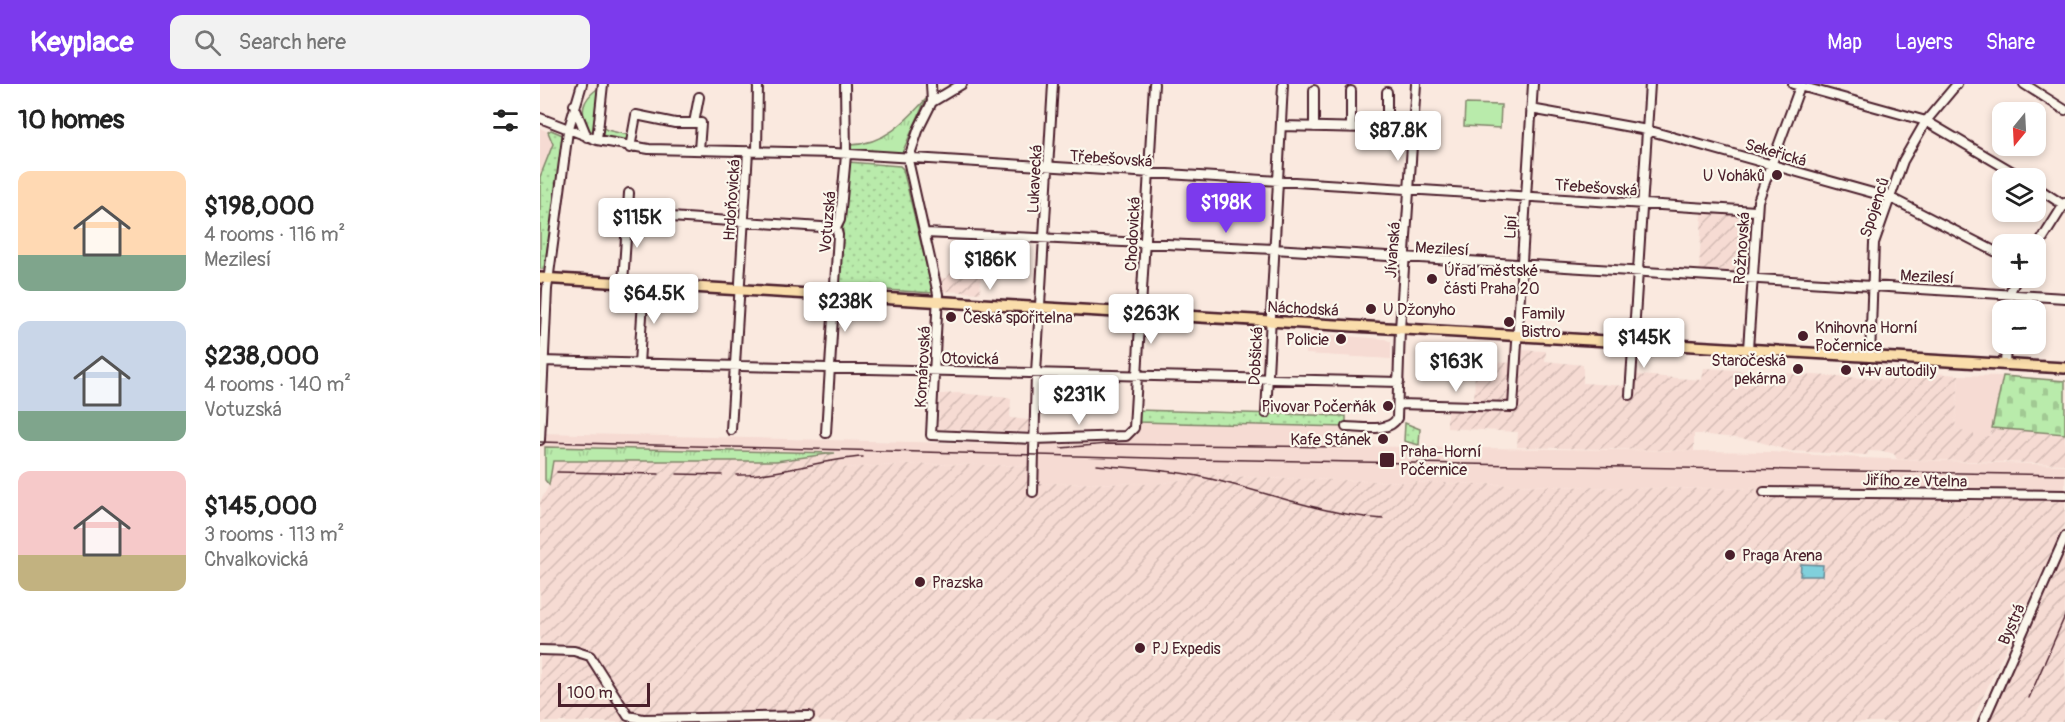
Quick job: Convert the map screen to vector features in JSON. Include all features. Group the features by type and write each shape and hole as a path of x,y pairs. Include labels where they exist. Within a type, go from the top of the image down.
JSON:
{"main road":[{"name":"Náchodská","path":"544,278 2065,368"}],"street":[{"path":"540,440 544,278 568,131 582,84"},
{"path":"597,140 603,84"},
{"name":"Hrdoňovická","path":"757,152 758,84"},
{"name":"Votuzská","path":"826,433 838,236 836,228 840,220 846,155 845,84"},
{"path":"908,160 932,102 931,84"},
{"path":"932,102 962,84"},
{"name":"Lukavecká","path":"1033,492 1036,373 1053,84"},
{"name":"Chodovická","path":"1034,439 1126,436 1134,428 1154,84"},
{"name":"Dobšická","path":"1266,413 1283,84"},
{"name":"Jívanská","path":"1346,427 1386,427 1395,423 1398,418 1400,329 1416,84"},
{"name":"Lipí","path":"1398,404 1513,407 1533,84"},
{"path":"1630,395 1650,84"},
{"name":"Spojenců","path":"1870,357 1874,243 1903,161 1926,121 1957,84"},
{"path":"2024,84 2065,110"},
{"path":"1798,85 1926,121 2006,168"},
{"name":"Rožnovská","path":"1748,349 1756,211 1798,85"},
{"path":"1314,90 1314,126"},
{"path":"1351,91 1351,128"},
{"path":"1387,92 1387,129"},
{"path":"694,123 699,97"},
{"path":"574,105 586,137"},
{"name":"Sekeřická","path":"1531,109 1647,130 1891,198 1992,250"},
{"path":"630,148 636,115 701,123 699,150"},
{"name":"Třebešovská","path":"540,118 568,131 630,148 846,155 1526,195 1756,211"},
{"path":"1281,126 1413,129"},
{"name":"Hrdoňovická","path":"731,430 748,151"},
{"name":"Komárovská","path":"908,160 938,301 931,435 1034,439"},
{"path":"2046,193 2065,205 2046,234"},
{"path":"623,283 629,194"},
{"path":"626,214 836,228"},
{"name":"Mezilesí","path":"925,233 1274,249 1405,259 2065,298"},
{"path":"639,364 644,284"},
{"path":"2009,300 2012,288"},
{"path":"2005,365 2006,354"},
{"name":"Otovická","path":"541,362 1399,382"},
{"name":"Jiřího ze Vtelna","path":"1764,492 2065,495"},
{"name":"Bystrá","path":"1983,722 2065,537"},
{"path":"540,650 574,651 590,656 628,716 643,719 809,716"}],"shaded area":[{"path":"540,128 548,132 553,144 540,177"},
{"path":"1702,213 1751,215 1748,273 1699,271"},
{"path":"953,269 959,269 959,273 981,274 980,293 943,291 940,278 947,278"},
{"path":"1307,333 1385,339 1391,342 1391,359 1306,354"},
{"path":"1521,350 1546,351 1545,361 1583,365 1583,383 1625,386 1626,374 1702,380 1704,368 1891,380 1892,370 1959,375 1955,431 1974,432 1974,436 1990,436 1992,428 2065,434 2065,464 1897,459 1894,454 1888,452 1868,451 1867,455 1790,451 1753,440 1699,434 1694,434 1694,451 1517,447 1518,432 1447,428 1447,409 1474,409 1475,362 1519,363"},
{"path":"1959,375 2003,376 1990,436 1974,436 1974,433 1955,431"},
{"path":"958,393 1011,398 1010,418 1029,420 1029,432 938,429 940,394"},
{"path":"1137,422 1344,427 1347,446 1771,452 1860,458 2065,465 2065,491 1622,488 1260,478 1188,472 1186,479 1158,484 1038,483 1038,466 918,464 840,468 838,453 540,447 540,433 1038,445 1135,437"},
{"path":"838,453 840,468 918,464 1038,466 1039,483 1158,484 1186,479 1187,472 1260,478 1622,488 2065,491 2065,524 1971,722 820,722 818,719 734,722 540,722 540,502 549,485 552,461 776,461"},
{"path":"2065,553 2065,722 1987,722 2001,694"}],"green space":[{"path":"597,89 600,91 595,133 587,129 583,112 585,102"},
{"path":"926,99 902,153 849,150 850,145 873,141 892,131"},
{"path":"1465,104 1501,105 1500,128 1464,126"},
{"path":"601,126 607,130 628,135 630,144 600,135"},
{"path":"551,130 565,136 544,269 540,269 540,177 553,144 548,132"},
{"path":"848,162 900,166 903,169 933,293 838,287"},
{"path":"2003,376 2065,381 2065,434 1992,428"},
{"path":"1137,410 1346,416 1346,427 1137,422"},
{"path":"1405,423 1420,429 1419,445 1404,441"},
{"path":"545,447 835,453 776,461 553,461 549,485 545,480"}],"water":[{"path":"1801,564 1823,565 1822,576 1800,576"}],"railway":[{"path":"540,442 1191,459 2065,475"},
{"path":"1061,448 1107,444 1343,447"},
{"path":"736,475 768,473 863,457"},
{"path":"1097,465 1160,470 1198,476 1334,512 1383,519"},
{"path":"557,472 659,474"},
{"path":"677,474 722,475"},
{"path":"2029,698 2065,616"}],"place":[{"name":"U Voháků","path":"1777,175"},
{"name":"Úřad městské části Praha 20","path":"1432,279"},
{"name":"U Džonyho","path":"1371,309"},
{"name":"Česká spořitelna","path":"951,317"},
{"name":"Family Bistro","path":"1509,322"},
{"name":"Knihovna Horní Počernice","path":"1803,336"},
{"name":"Policie","path":"1341,339"},
{"name":"Staročeská pekárna","path":"1798,369"},
{"name":"v+v autodily","path":"1846,370"},
{"name":"Pivovar Počerňák","path":"1388,406"},
{"name":"Kafe Stánek","path":"1383,439"},
{"name":"Praha-Horní Počernice","path":"1387,460"},
{"name":"Praga Arena","path":"1730,555"},
{"name":"Prazska","path":"920,582"},
{"name":"PJ Expedis","path":"1140,648"}]}
